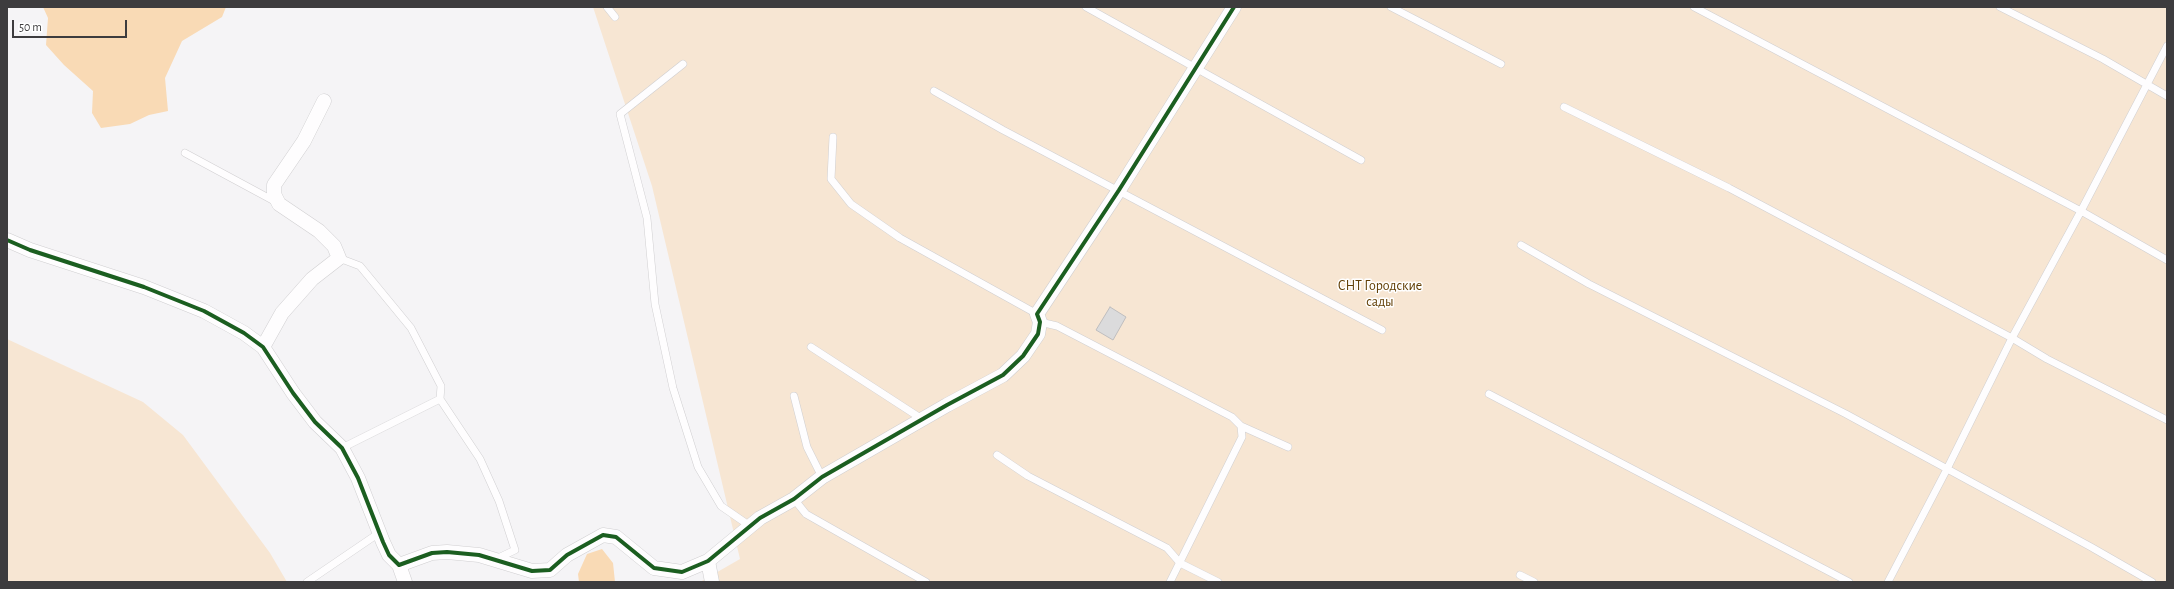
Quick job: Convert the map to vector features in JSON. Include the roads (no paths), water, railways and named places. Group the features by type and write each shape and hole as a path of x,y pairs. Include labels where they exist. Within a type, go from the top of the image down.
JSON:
{"street":[{"path":"400,565 432,553 447,552 496,559 532,571 550,570 568,555 603,535 616,538 654,568 682,572 708,560 760,518 794,499 822,477 922,419 1003,375 1022,356 1038,334 1039,318 1234,7"},
{"path":"263,347 282,313 312,279 339,258 334,246 319,231 279,204 274,194 274,185 304,142 324,101"},
{"path":"7,240 30,250 144,286 204,311 244,333 263,347 293,393 315,422 342,448 358,478 389,555 400,565 405,582"},
{"path":"708,560 712,582"}],"lane":[{"path":"607,7 615,16"},
{"path":"1086,7 1361,160"},
{"path":"1390,7 1501,64"},
{"path":"1694,7 2081,211 2167,260"},
{"path":"2000,7 2167,96"},
{"path":"1888,582 1947,469 2012,338 2081,211 2167,46"},
{"path":"683,64 620,114 647,218 655,304 673,388 698,467 721,506 750,526"},
{"path":"934,91 1003,130 1382,330"},
{"path":"1564,107 1729,188 2012,338 2047,359 2167,420"},
{"path":"833,137 831,179 851,204 900,238 1039,318 1232,417 1241,426 1288,447"},
{"path":"185,153 279,204"},
{"path":"1521,245 1589,284 1846,414 2152,582"},
{"path":"339,258 360,266 411,328 441,386 440,399 480,459 499,501 515,550 496,559"},
{"path":"810,347 922,419"},
{"path":"1489,394 1849,582"},
{"path":"794,396 807,447 822,477"},
{"path":"342,448 440,399"},
{"path":"1170,582 1242,438 1241,426"},
{"path":"997,455 1028,476 1168,548 1180,563 1218,582"},
{"path":"794,499 806,514 926,582"},
{"path":"307,582 379,533"},
{"path":"1520,575 1534,582"}],"park label":[{"name":"СНТ Городские сады","path":"1380,294"}]}
